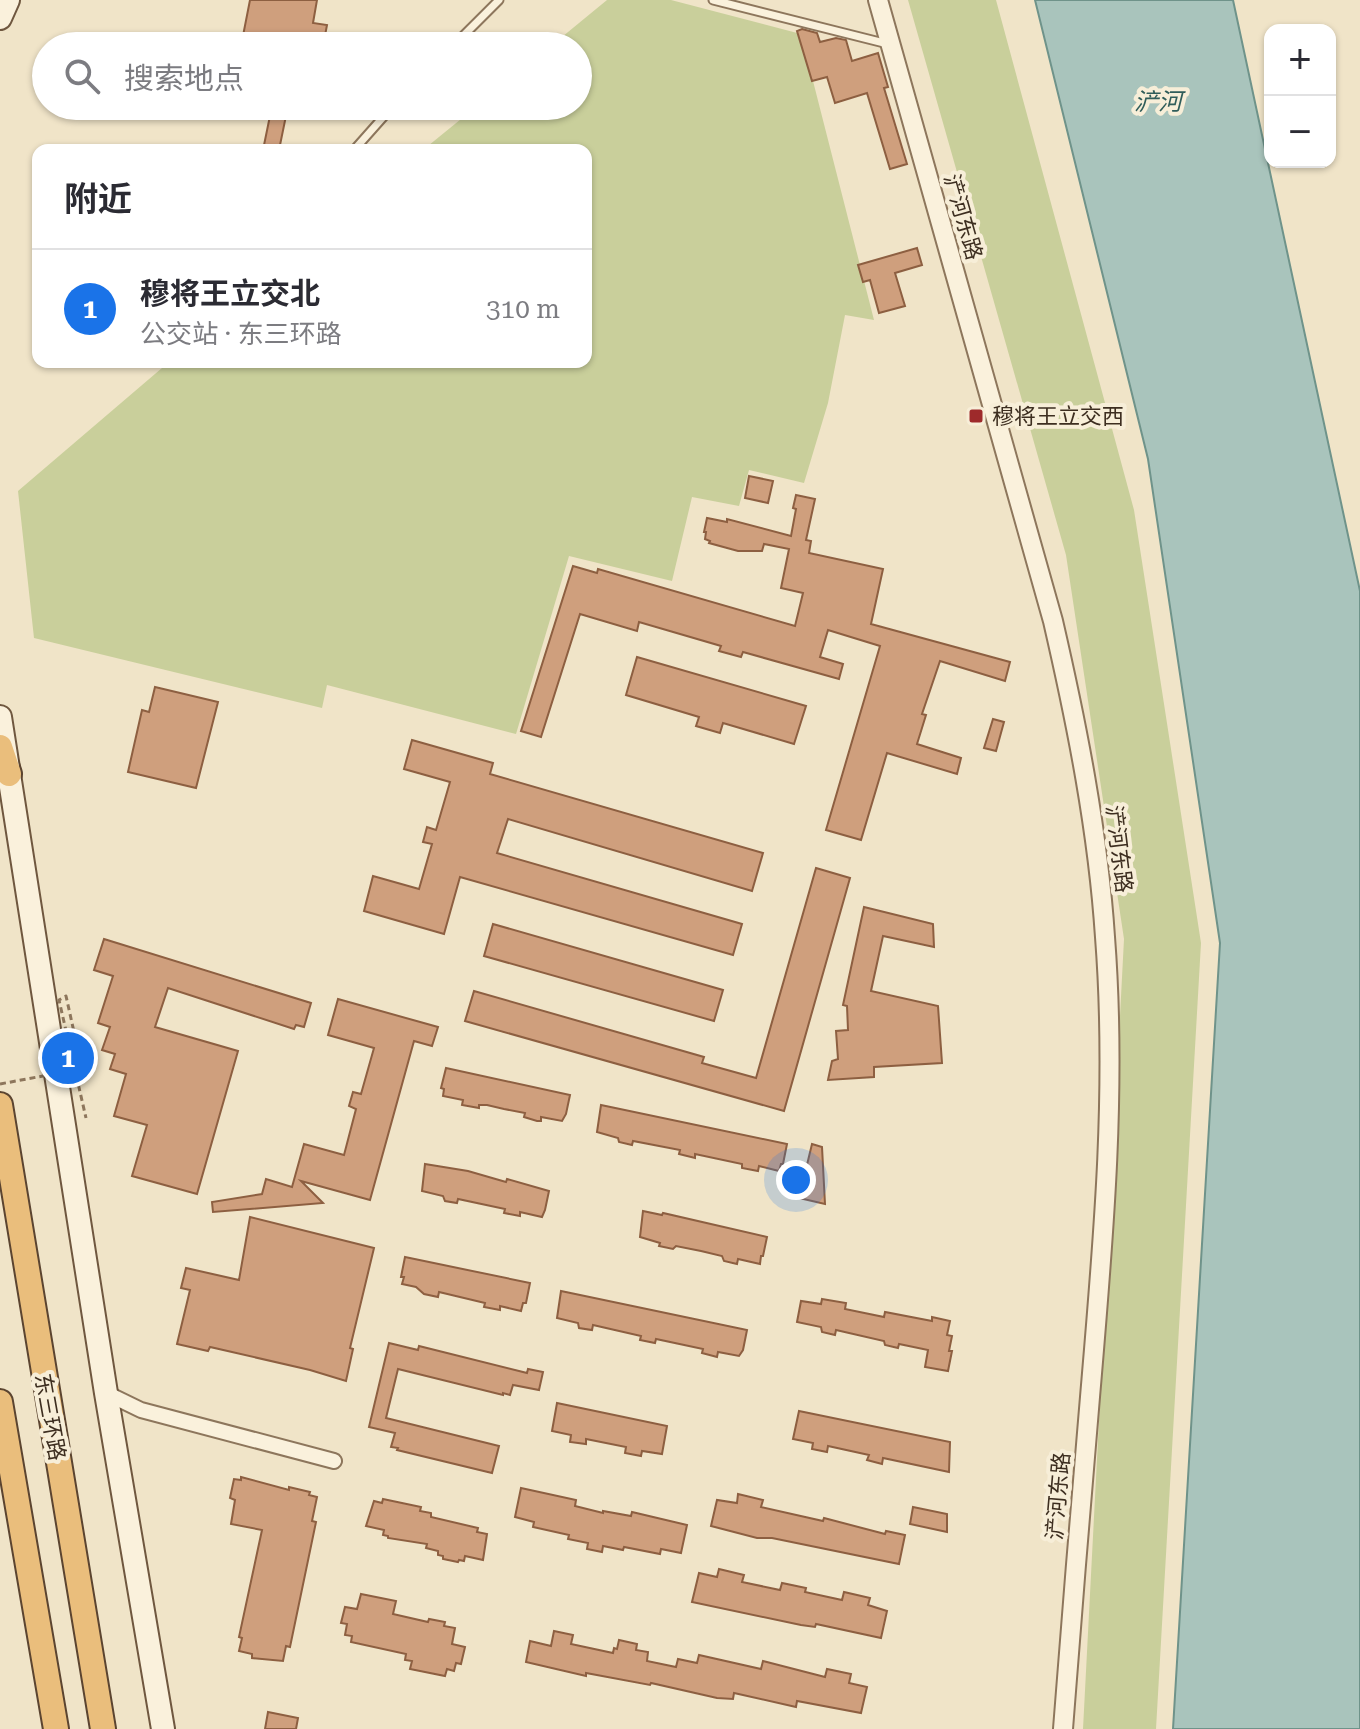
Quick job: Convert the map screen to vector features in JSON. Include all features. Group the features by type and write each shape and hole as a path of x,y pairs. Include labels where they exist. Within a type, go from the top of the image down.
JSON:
{"highway":[{"path":"0,747 9,774"},
{"name":"东三环路","path":"0,1105 103,1729"},
{"path":"0,1402 56,1729"}],"main road":[{"path":"0,18 8,0"},
{"path":"0,717 106,1393 163,1729"}],"street":[{"name":"浐河东路","path":"878,0 1053,621 1070,695 1099,870 1106,938 1108,1137 1063,1729"},
{"path":"106,1393 141,1410 334,1461"}],"lane":[{"path":"467,32 499,0"},
{"path":"713,0 891,45"},
{"path":"359,144 381,120"}],"path":[{"path":"80,1059 66,996 59,1000 86,1118"},
{"path":"0,1084 75,1070"}],"green space":[{"path":"607,0 671,0 801,34 874,320 845,315 828,403 804,483 749,470 739,506 692,497 672,581 569,556 516,734 327,685 322,708 34,638 18,491 162,368 592,368 592,144 430,144 460,120 592,120 592,32 568,32"},
{"path":"908,0 996,0 1134,510 1201,943 1156,1729 1083,1729 1124,939 1066,555"}],"water":[{"name":"浐河","path":"1035,0 1233,0 1264,144 1264,168 1269,168 1360,591 1360,1729 1173,1729 1220,943 1148,459"}],"building":[{"path":"250,0 317,0 313,23 327,25 326,32 244,32"},
{"path":"802,29 817,33 820,42 836,38 846,40 852,61 878,53 888,87 884,88 907,164 890,169 867,93 835,103 827,77 812,81 797,31"},
{"path":"269,120 285,120 280,144 264,144"},
{"path":"917,248 922,265 895,273 905,306 879,313 870,280 863,282 858,265"},
{"path":"749,476 773,481 768,503 745,498"},
{"path":"796,495 815,499 806,540 811,541 809,553 883,569 871,624 1010,662 1005,681 940,661 922,714 926,715 917,744 961,758 957,774 887,753 861,840 826,830 880,646 828,630 820,657 843,664 839,679 743,652 741,657 719,651 721,646 639,622 637,631 580,614 541,737 521,731 573,566 597,573 598,569 795,626 803,593 781,588 789,549 764,544 762,551 738,551 709,543 704,532 707,518 727,522 727,519 791,536"},
{"path":"637,657 806,706 794,744 723,723 720,733 696,726 699,717 626,695"},
{"path":"155,687 218,702 196,788 128,772 142,710 149,712"},
{"path":"993,719 1004,722 996,751 984,748"},
{"path":"412,740 493,763 490,774 763,853 752,891 508,819 497,853 742,924 733,955 460,877 444,934 364,911 373,876 419,889 432,844 423,842 427,827 436,830 450,782 404,769"},
{"path":"816,868 850,878 784,1111 465,1021 474,991 704,1057 702,1063 756,1078"},
{"path":"864,907 933,924 934,947 883,936 871,991 938,1006 942,1063 874,1067 874,1077 828,1080 832,1061 838,1059 836,1031 848,1030 847,1006 843,1005"},
{"path":"493,924 723,990 714,1021 484,956"},
{"path":"104,939 311,1003 304,1027 296,1025 294,1029 168,988 155,1027 238,1051 197,1194 132,1176 147,1125 114,1116 126,1074 110,1069 115,1054 102,1050 110,1027 98,1023 113,976 94,970"},
{"path":"338,999 438,1027 432,1046 414,1041 370,1200 301,1181 323,1203 213,1212 212,1202 262,1194 266,1179 292,1187 304,1144 344,1155 356,1109 349,1106 353,1092 361,1094 374,1048 328,1035"},
{"path":"446,1068 570,1095 566,1114 562,1121 541,1117 541,1121 537,1121 524,1117 525,1113 487,1105 479,1105 479,1108 462,1105 463,1100 443,1096 444,1089 441,1088"},
{"path":"601,1105 787,1144 783,1164 779,1171 759,1166 758,1171 742,1168 742,1164 695,1154 695,1158 679,1154 680,1150 633,1141 632,1145 619,1142 618,1138 597,1132"},
{"path":"812,1144 822,1147 825,1204 799,1198"},
{"path":"425,1164 468,1171 506,1182 507,1179 549,1191 545,1210 542,1217 520,1212 520,1216 504,1213 505,1209 458,1199 457,1203 445,1201 443,1196 422,1191"},
{"path":"643,1211 767,1237 760,1264 738,1259 737,1264 724,1261 722,1256 701,1251 659,1246 660,1243 640,1237"},
{"path":"250,1217 374,1248 350,1348 353,1349 346,1381 210,1347 208,1351 177,1344 190,1290 181,1288 186,1268 239,1280"},
{"path":"405,1257 530,1283 526,1303 523,1303 521,1311 500,1306 500,1310 484,1307 485,1303 439,1292 438,1297 424,1294 416,1287 402,1284"},
{"path":"561,1291 747,1330 743,1350 739,1356 718,1352 717,1357 702,1353 703,1349 656,1339 655,1343 640,1340 641,1336 593,1325 592,1330 579,1328 578,1323 557,1318"},
{"path":"822,1299 846,1303 845,1309 884,1317 885,1312 932,1321 932,1317 950,1321 947,1335 952,1336 949,1351 952,1351 948,1371 925,1367 928,1350 899,1344 898,1348 885,1345 884,1341 836,1330 835,1335 822,1332 821,1327 797,1322 801,1301 821,1304"},
{"path":"389,1343 418,1350 419,1346 527,1373 528,1369 543,1372 539,1390 513,1385 510,1395 503,1395 398,1369 386,1418 499,1446 492,1473 397,1450 391,1447 395,1433 369,1427"},
{"path":"557,1403 667,1426 662,1454 642,1451 641,1456 625,1453 626,1447 586,1439 586,1444 570,1442 571,1435 552,1431"},
{"path":"799,1411 950,1442 949,1472 883,1458 882,1464 867,1460 869,1455 828,1446 827,1452 812,1449 813,1443 793,1439"},
{"path":"241,1477 289,1490 289,1487 310,1492 309,1495 317,1497 312,1521 316,1522 290,1647 286,1646 283,1661 252,1658 252,1654 239,1651 242,1638 239,1637 262,1530 231,1524 235,1500 230,1498 234,1479 241,1480"},
{"path":"521,1488 576,1500 575,1506 603,1513 631,1516 632,1512 687,1525 681,1553 661,1549 660,1554 603,1546 602,1552 587,1549 588,1543 533,1527 534,1522 515,1517"},
{"path":"738,1494 763,1500 761,1507 823,1521 824,1518 885,1534 886,1531 905,1535 899,1564 772,1538 757,1538 711,1526 717,1500 737,1503"},
{"path":"383,1499 421,1507 420,1511 431,1513 431,1517 478,1528 477,1532 487,1534 483,1560 465,1556 464,1561 458,1562 443,1559 438,1551 426,1548 427,1544 388,1538 383,1535 384,1530 366,1526 374,1501 382,1503"},
{"path":"913,1507 947,1514 947,1532 910,1524"},
{"path":"719,1569 744,1575 742,1582 780,1590 782,1583 842,1600 844,1592 870,1598 868,1605 887,1611 881,1638 692,1602 699,1573 717,1577"},
{"path":"361,1594 396,1601 393,1614 428,1622 429,1619 445,1622 444,1626 455,1628 452,1644 465,1647 461,1664 456,1663 454,1671 447,1669 445,1676 410,1669 412,1661 405,1660 406,1654 351,1642 352,1636 345,1635 347,1624 341,1623 345,1607 357,1609"},
{"path":"554,1631 573,1635 571,1644 613,1653 619,1640 637,1644 636,1650 648,1652 647,1661 676,1667 678,1659 697,1663 699,1655 761,1669 763,1661 825,1677 827,1669 851,1674 849,1683 867,1687 861,1713 797,1701 796,1707 734,1693 733,1699 717,1698 651,1683 586,1673 586,1676 526,1662 530,1641 551,1646"},
{"path":"268,1712 298,1718 296,1729 265,1729"}],"place":[{"name":"穆将王立交西","path":"976,416"},
{"name":"穆将王立交北","path":"68,1058"}]}
